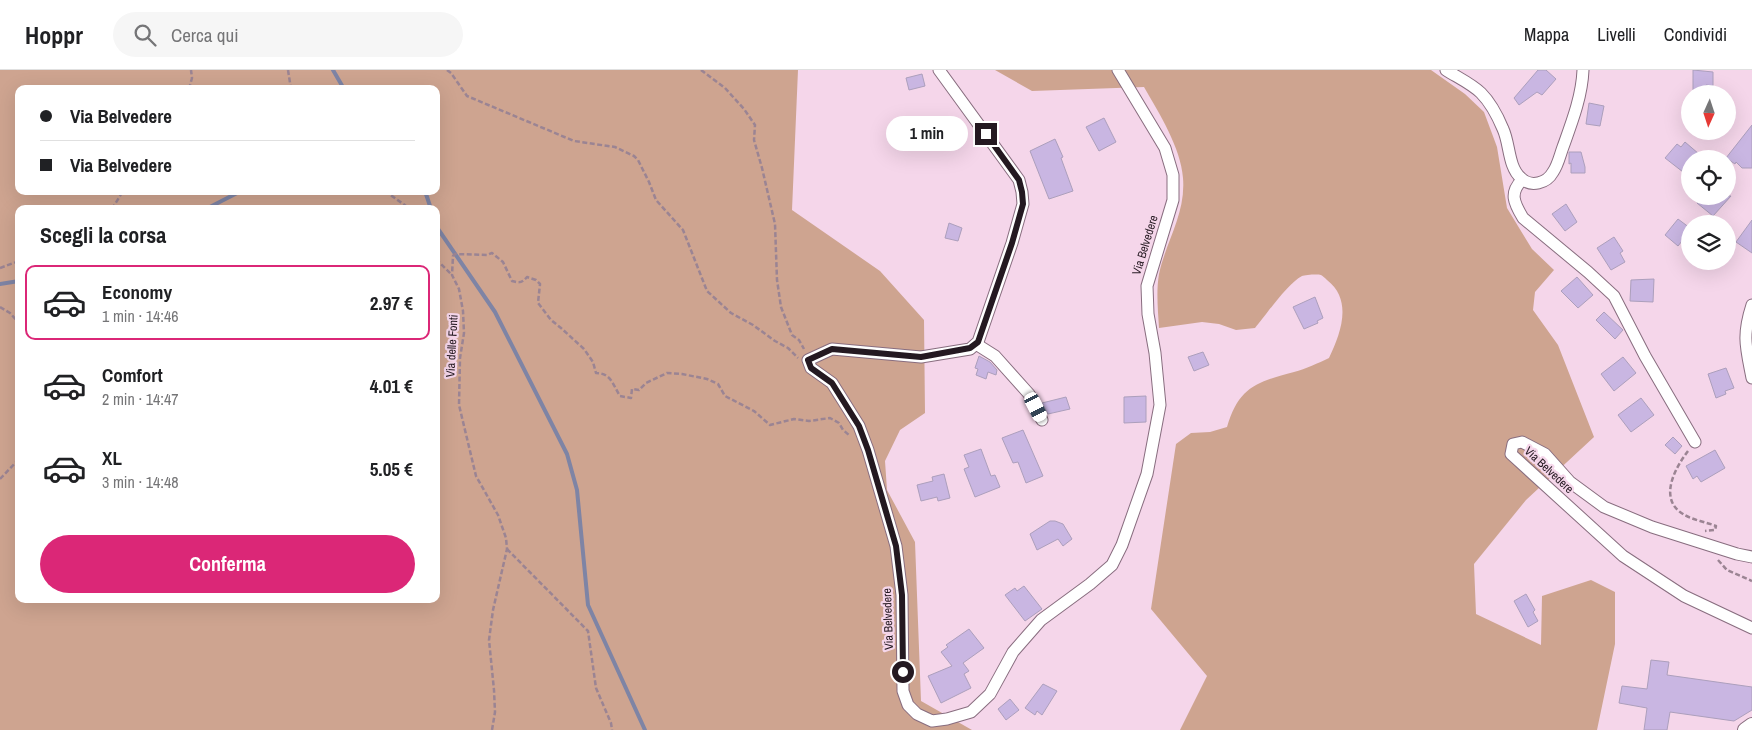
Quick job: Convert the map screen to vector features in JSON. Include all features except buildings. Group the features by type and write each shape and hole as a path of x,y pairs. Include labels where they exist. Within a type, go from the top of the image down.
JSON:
{"street":[{"path":"811,368 808,360 832,349 921,357 970,348 978,342 1012,243 1023,204 1022,192 1019,180 939,70"},
{"name":"Via Belvedere","path":"811,368 832,383 859,426 896,546 902,595 903,692 908,705 917,714 932,721 947,720 971,712 990,694 1013,652 1040,620 1090,584 1112,565 1122,545 1147,474 1160,405 1155,353 1148,314 1147,286 1173,200 1173,175 1165,148 1118,70"},
{"path":"1446,70 1481,93 1504,129 1516,172 1522,180 1530,183 1539,183 1546,180 1553,172 1574,116 1583,70"},
{"path":"1522,180 1514,188 1517,209 1523,218 1614,296 1645,356 1695,442"},
{"path":"1752,305 1747,321 1745,341 1752,378"},
{"path":"976,344 995,356 1029,394 1042,420"},
{"name":"Via Belvedere","path":"1752,557 1652,527 1604,507 1570,482 1545,454 1522,442 1512,444 1511,454 1623,556 1684,596 1752,628"},
{"path":"1744,730 1752,726"}],"path":[{"path":"190,85 191,70"},
{"path":"288,70 290,85"},
{"path":"447,70 467,96 574,141 616,147 634,156 649,182 656,200 683,230 707,291 731,313 788,348 804,364 811,368"},
{"path":"701,70 724,88 744,109 755,125 754,140 775,224 777,280 781,307 792,335 798,340"},
{"path":"391,195 405,205"},
{"path":"452,275 453,256 455,254 486,255 492,253 504,262 512,281 523,282 527,277 536,280 540,284 538,302 550,320 577,342 593,362 596,373 602,373 610,378 620,396 631,398 632,389 639,390 646,382 667,373 707,378 718,384 725,396 754,411 770,425 794,419 809,421 830,418 839,423 843,430 854,440 863,436"},
{"path":"0,268 15,262"},
{"path":"440,263 452,275"},
{"name":"Via delle Fonti","path":"452,275 459,289 463,311 464,334 460,358 459,405 476,476 498,515 506,538 507,549 493,610 489,640 495,712 492,730"},
{"path":"0,307 15,319"},
{"path":"1695,442 1679,463 1671,480 1670,493 1678,511 1684,515 1716,526 1715,530 1701,530"},
{"path":"0,479 15,463"},
{"path":"1714,547 1714,554 1719,563 1727,570 1752,581"},
{"path":"507,549 588,630 596,688 611,723 612,730"}],"shaded area":[{"path":"0,70 798,70 792,210 880,271 924,320 925,413 900,430 885,461 887,490 915,542 921,701 972,730 0,730"},
{"path":"995,70 1431,70 1465,94 1484,112 1497,147 1507,208 1532,249 1554,270 1535,292 1533,310 1558,345 1594,437 1526,500 1474,564 1476,614 1541,645 1542,596 1591,580 1615,592 1615,644 1597,730 1180,730 1207,676 1151,609 1176,444 1191,433 1210,432 1227,427 1237,403 1243,395 1259,383 1303,369 1329,358 1337,338 1342,317 1340,297 1335,288 1322,275 1302,276 1283,293 1255,328 1236,330 1219,324 1202,322 1159,328 1157,294 1159,274 1182,204 1183,178 1174,143 1144,87 1032,91"}],"waterway":[{"path":"333,70 342,85"},
{"path":"214,205 233,195"},
{"path":"426,195 430,205"},
{"path":"440,232 495,312 567,454 577,490 588,605 645,730"},
{"path":"0,284 15,282"}],"route":[{"path":"903,672 902,595 896,546 868,450 859,426 832,383 811,368 808,360 832,349 921,357 970,348 978,342 1012,243 1023,204 1019,180 986,134"}]}
